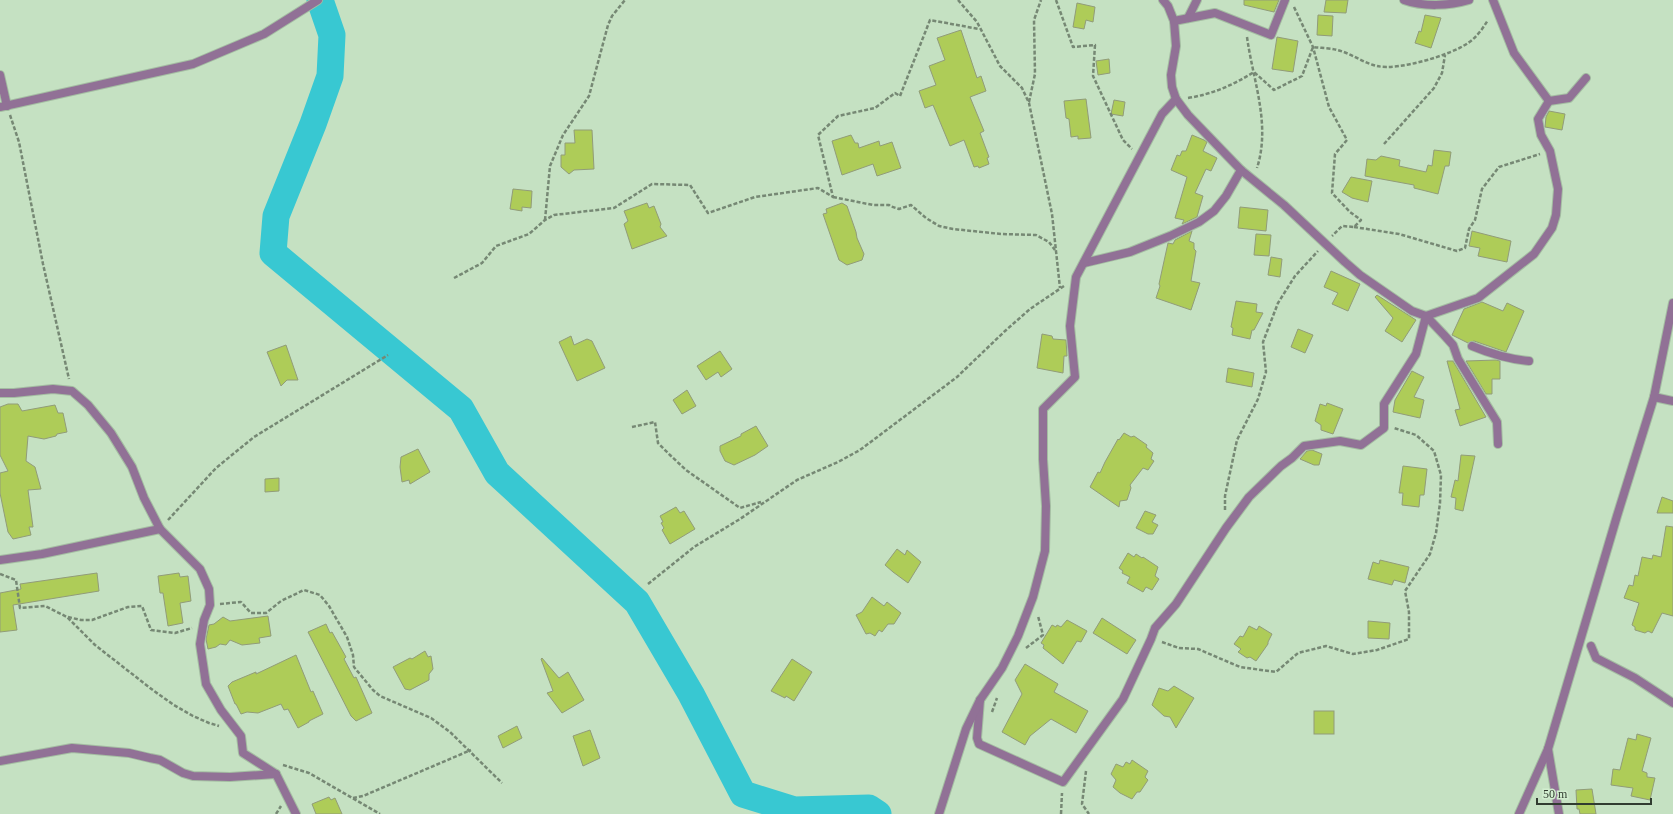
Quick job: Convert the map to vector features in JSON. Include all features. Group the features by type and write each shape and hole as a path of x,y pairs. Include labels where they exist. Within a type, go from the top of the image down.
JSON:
{"street":[{"path":"0,75 4,106 193,64 227,51 264,34 318,0"},
{"path":"1163,0 1168,6 1174,21 1176,46 1171,75 1172,87 1176,99 1188,115 1241,170 1284,205 1360,275 1412,312 1426,316 1444,335 1453,345 1458,359 1497,422 1498,444"},
{"path":"1188,18 1197,0"},
{"path":"1174,21 1215,13 1271,35 1285,0"},
{"path":"1404,0 1437,4 1452,4 1469,0"},
{"path":"1495,4 1514,53 1549,101"},
{"path":"1426,316 1478,298 1534,254 1552,228 1558,201 1558,188 1550,151 1541,135 1538,118 1549,101 1569,98 1586,78"},
{"path":"939,814 966,729 980,700 1002,668 1018,636 1033,597 1045,551 1046,506 1043,459 1043,409 1075,378 1070,326 1076,277 1162,114 1176,99"},
{"path":"1084,263 1130,252 1170,236 1199,222 1214,211 1226,196 1241,170"},
{"path":"1519,814 1548,749 1654,397 1673,303"},
{"path":"980,700 977,738 979,744 1063,782 1123,699 1155,628 1176,604 1226,528 1249,497 1280,466 1292,458 1304,446 1340,441 1362,445 1384,428 1384,404 1416,354 1426,316"},
{"path":"1472,346 1490,354 1529,361"},
{"path":"0,393 53,389 72,391 88,405 111,433 132,467 144,498 160,529 200,569 209,589 210,606 204,620 200,644 206,684 221,710 241,736 243,753 276,774 296,814"},
{"path":"1654,397 1673,401"},
{"path":"0,560 58,551 160,529"},
{"path":"1591,646 1596,658 1635,678 1673,703"},
{"path":"0,761 72,748 160,760 183,773 193,776 230,777 276,774"},
{"path":"1548,749 1559,814"}],"path":[{"path":"545,220 550,166 563,135 589,96 608,25 612,16 625,0"},
{"path":"960,0 977,22 979,29 1000,66 1022,88 1029,103 1052,214 1060,289"},
{"path":"1029,103 1035,74 1034,20 1041,0"},
{"path":"1056,0 1073,47 1095,44 1093,76 1123,140 1139,156"},
{"path":"1313,47 1338,50 1378,66 1393,67 1445,54 1469,42 1480,33 1495,4"},
{"path":"1293,5 1313,47 1329,107 1347,140 1334,154 1332,193 1360,220 1354,227"},
{"path":"832,197 818,135 838,116 875,108 887,98 895,94 900,96 930,20 979,29"},
{"path":"1248,32 1249,51 1254,72 1263,130 1262,153 1253,181"},
{"path":"1254,72 1274,90 1302,76 1313,47"},
{"path":"1384,144 1434,88 1442,73 1445,54"},
{"path":"1176,99 1202,96 1217,91 1235,84 1254,72"},
{"path":"4,106 19,142 43,264 72,391"},
{"path":"1226,528 1225,496 1237,440 1258,400 1266,372 1263,342 1278,302 1295,276 1342,226 1399,234 1456,251 1466,248 1470,229 1475,220 1482,189 1498,167 1550,151"},
{"path":"454,278 482,263 496,246 529,234 545,220 554,215 614,208 652,184 690,186 708,213 755,197 818,188 832,197 873,205 889,205 899,209 911,205 926,218 939,226 993,233 1036,235 1043,238 1056,250"},
{"path":"648,584 694,547 740,519 797,480 838,462 860,450 957,377 1025,314 1076,277"},
{"path":"160,529 216,468 254,437 388,355"},
{"path":"632,427 655,422 658,443 686,470 740,508 764,502"},
{"path":"1151,639 1179,648 1198,649 1240,667 1276,672 1298,653 1326,646 1353,654 1377,650 1409,639 1409,612 1405,592 1430,554 1436,533 1441,475 1434,451 1416,435 1390,426 1384,428"},
{"path":"0,574 16,580 20,608 45,606 67,617 81,620 92,620 128,607 142,606 151,630 175,633 192,628 204,620"},
{"path":"210,606 241,602 251,613 266,613 281,601 304,590 320,595 329,606 347,637 354,655 354,667 373,690 380,696 431,718 471,750 502,783"},
{"path":"67,617 106,654 174,705 209,723 221,726"},
{"path":"352,798 369,794 471,750"},
{"path":"280,764 309,772 380,814"},
{"path":"1061,814 1063,782"}],"building":[{"path":"1244,0 1279,0 1274,12 1244,5"},
{"path":"1326,0 1348,0 1346,13 1324,12"},
{"path":"1077,3 1095,7 1093,22 1086,20 1084,29 1073,27"},
{"path":"1318,15 1333,16 1332,36 1317,35"},
{"path":"1425,15 1441,18 1431,48 1415,43 1419,31 1421,32"},
{"path":"961,30 977,78 981,76 986,91 970,97 984,131 980,133 989,157 987,158 989,164 979,168 978,166 974,167 964,140 950,146 933,105 925,108 919,91 936,85 929,66 945,60 937,38"},
{"path":"1277,37 1298,41 1293,72 1272,69"},
{"path":"1109,59 1110,73 1098,75 1096,61"},
{"path":"1086,99 1091,138 1078,139 1078,136 1071,137 1069,119 1066,118 1064,101"},
{"path":"1114,100 1125,102 1123,116 1111,114"},
{"path":"1549,111 1565,114 1562,130 1545,127 1546,117"},
{"path":"574,130 592,130 594,169 574,170 569,174 561,167 561,155 565,155 565,143 575,143"},
{"path":"851,135 855,143 858,143 859,148 879,141 880,146 892,142 901,168 877,176 873,164 842,175 832,141"},
{"path":"1192,135 1207,142 1203,151 1217,158 1211,171 1206,169 1195,193 1203,196 1197,217 1182,224 1184,220 1175,218 1187,177 1171,170 1177,155 1180,156 1182,151 1186,151"},
{"path":"1434,150 1451,152 1449,166 1445,166 1438,194 1414,188 1414,185 1365,176 1367,159 1376,160 1381,156 1400,160 1399,166 1426,172 1428,165 1432,166"},
{"path":"1351,177 1372,181 1368,202 1352,198 1342,192"},
{"path":"513,189 532,191 531,208 522,207 522,211 510,209"},
{"path":"647,203 649,208 654,206 661,224 660,227 667,236 632,249 624,224 628,221 624,211"},
{"path":"842,203 847,206 857,238 864,254 862,260 847,265 839,260 823,214 827,213 826,209"},
{"path":"1240,207 1268,210 1266,231 1238,228"},
{"path":"1192,231 1189,241 1194,243 1194,249 1196,251 1191,281 1200,283 1191,310 1156,298 1160,286 1159,284 1168,243 1173,244 1175,240"},
{"path":"1472,231 1511,241 1507,262 1478,256 1480,248 1469,246"},
{"path":"1256,234 1271,235 1269,256 1254,255"},
{"path":"1271,257 1282,259 1280,277 1268,275"},
{"path":"1331,271 1360,284 1348,311 1332,304 1338,293 1324,287"},
{"path":"1377,295 1416,320 1402,342 1385,331 1393,318 1375,297"},
{"path":"1236,301 1257,304 1256,312 1263,313 1254,330 1252,330 1250,339 1232,335 1233,328 1231,327"},
{"path":"1482,302 1503,311 1507,303 1524,311 1506,352 1474,341 1468,343 1452,335 1464,309"},
{"path":"1298,329 1313,335 1305,353 1291,347"},
{"path":"1042,334 1052,336 1053,339 1066,340 1067,356 1064,356 1063,373 1037,368"},
{"path":"571,336 574,345 587,339 592,341 605,368 577,381 559,342"},
{"path":"286,345 298,380 287,380 281,386 267,352"},
{"path":"720,351 732,369 721,377 718,372 706,380 697,366"},
{"path":"1447,361 1453,361 1486,417 1460,426 1455,410 1460,409"},
{"path":"1466,361 1500,361 1500,379 1492,379 1492,394 1486,394"},
{"path":"1228,368 1254,373 1252,387 1226,382"},
{"path":"1412,371 1424,377 1414,397 1424,400 1420,418 1393,412 1395,400"},
{"path":"687,390 696,406 682,414 673,400"},
{"path":"1327,403 1343,409 1333,434 1321,430 1321,425 1315,421 1320,404 1326,406"},
{"path":"8,404 18,404 22,411 55,405 58,413 63,413 67,432 44,439 28,436 26,461 35,467 41,489 28,490 33,527 29,527 31,535 13,539 8,532 0,493 0,473 8,471 0,455 0,407"},
{"path":"756,426 768,446 755,455 734,465 725,461 720,451 720,446 741,436 741,434"},
{"path":"1124,433 1131,437 1134,436 1147,445 1146,447 1153,453 1151,459 1154,461 1148,470 1143,468 1130,485 1131,488 1127,500 1120,501 1119,507 1090,487 1098,472 1100,473 1118,439 1119,440"},
{"path":"418,449 430,472 410,484 409,480 402,482 400,467 401,457"},
{"path":"1312,450 1322,454 1319,465 1314,465 1300,459 1307,451"},
{"path":"1461,455 1475,456 1463,511 1455,509 1456,498 1451,497 1455,480 1458,481"},
{"path":"1403,466 1427,469 1424,495 1420,495 1419,507 1402,505 1403,493 1399,493"},
{"path":"279,478 279,491 265,492 265,479"},
{"path":"1662,497 1673,501 1673,513 1657,513"},
{"path":"676,507 680,513 684,511 695,529 670,544 662,530 664,528 661,523 663,522 660,516"},
{"path":"1145,511 1156,515 1152,522 1158,525 1153,534 1148,534 1136,528"},
{"path":"1666,526 1673,527 1673,616 1662,613 1652,633 1648,631 1645,633 1635,630 1635,627 1632,625 1639,603 1624,598 1629,585 1633,586 1635,575 1638,576 1642,557 1652,559 1653,555 1661,557"},
{"path":"897,549 905,555 907,550 921,562 908,583 885,565"},
{"path":"1128,553 1134,557 1136,554 1142,558 1143,557 1158,567 1155,576 1159,579 1152,590 1146,587 1143,592 1127,583 1130,577 1122,573 1123,571 1119,568"},
{"path":"1380,560 1409,567 1405,583 1394,580 1392,585 1368,579 1373,562 1379,564"},
{"path":"97,573 99,591 13,605 17,630 0,632 0,593 21,589 20,584"},
{"path":"179,573 180,577 188,576 191,601 180,603 183,623 168,626 163,593 160,593 158,576"},
{"path":"872,597 884,606 887,602 901,613 894,624 888,624 882,632 879,630 875,636 870,633 866,634 856,615 862,612"},
{"path":"268,616 271,636 259,638 260,643 242,645 230,640 226,645 220,644 216,647 208,649 206,639 209,625 214,624 223,617 230,621"},
{"path":"1102,618 1136,640 1127,654 1093,633"},
{"path":"1067,620 1087,631 1081,642 1077,641 1063,664 1043,648 1044,645 1041,643 1052,625 1061,627"},
{"path":"1368,621 1390,623 1389,639 1368,638"},
{"path":"326,624 330,633 332,632 346,657 344,659 354,678 356,677 372,713 356,721 351,716 308,632"},
{"path":"1249,626 1257,630 1259,626 1272,634 1268,644 1256,661 1250,657 1247,658 1238,652 1241,649 1234,644 1240,636 1243,637"},
{"path":"425,651 428,657 431,656 433,669 429,674 429,680 410,690 405,689 393,667 410,658 412,659"},
{"path":"296,655 311,692 313,691 323,714 298,728 288,709 284,710 281,704 258,713 247,712 241,714 235,704 228,686 232,682 256,672 256,674"},
{"path":"542,658 559,678 568,672 584,700 562,713 547,693 553,691 541,659"},
{"path":"792,659 812,672 794,701 786,696 785,698 771,691"},
{"path":"1025,664 1058,684 1054,692 1088,711 1076,733 1051,719 1030,736 1025,745 1002,732 1022,694 1015,680"},
{"path":"1174,686 1194,698 1176,728 1170,717 1164,716 1152,705 1159,688 1168,691"},
{"path":"1314,711 1334,711 1334,734 1314,734"},
{"path":"517,726 522,738 503,748 498,736"},
{"path":"590,730 600,758 583,766 573,736"},
{"path":"1637,734 1651,738 1642,771 1647,773 1647,777 1655,778 1650,800 1631,796 1633,788 1611,785 1613,769 1620,770 1628,738 1636,740"},
{"path":"1132,760 1148,771 1145,777 1148,780 1140,792 1137,792 1132,799 1120,793 1113,787 1116,780 1111,774 1116,764 1123,767 1126,762 1130,764"},
{"path":"1592,789 1596,814 1580,814 1579,809 1577,809 1576,790"},
{"path":"329,797 331,800 335,798 342,814 316,814 312,804"}],"waterway":[{"path":"320,0 332,35 330,76 313,124 276,216 273,253 461,409 497,473 637,602 691,694 743,794 794,810 869,808 878,814"}]}
